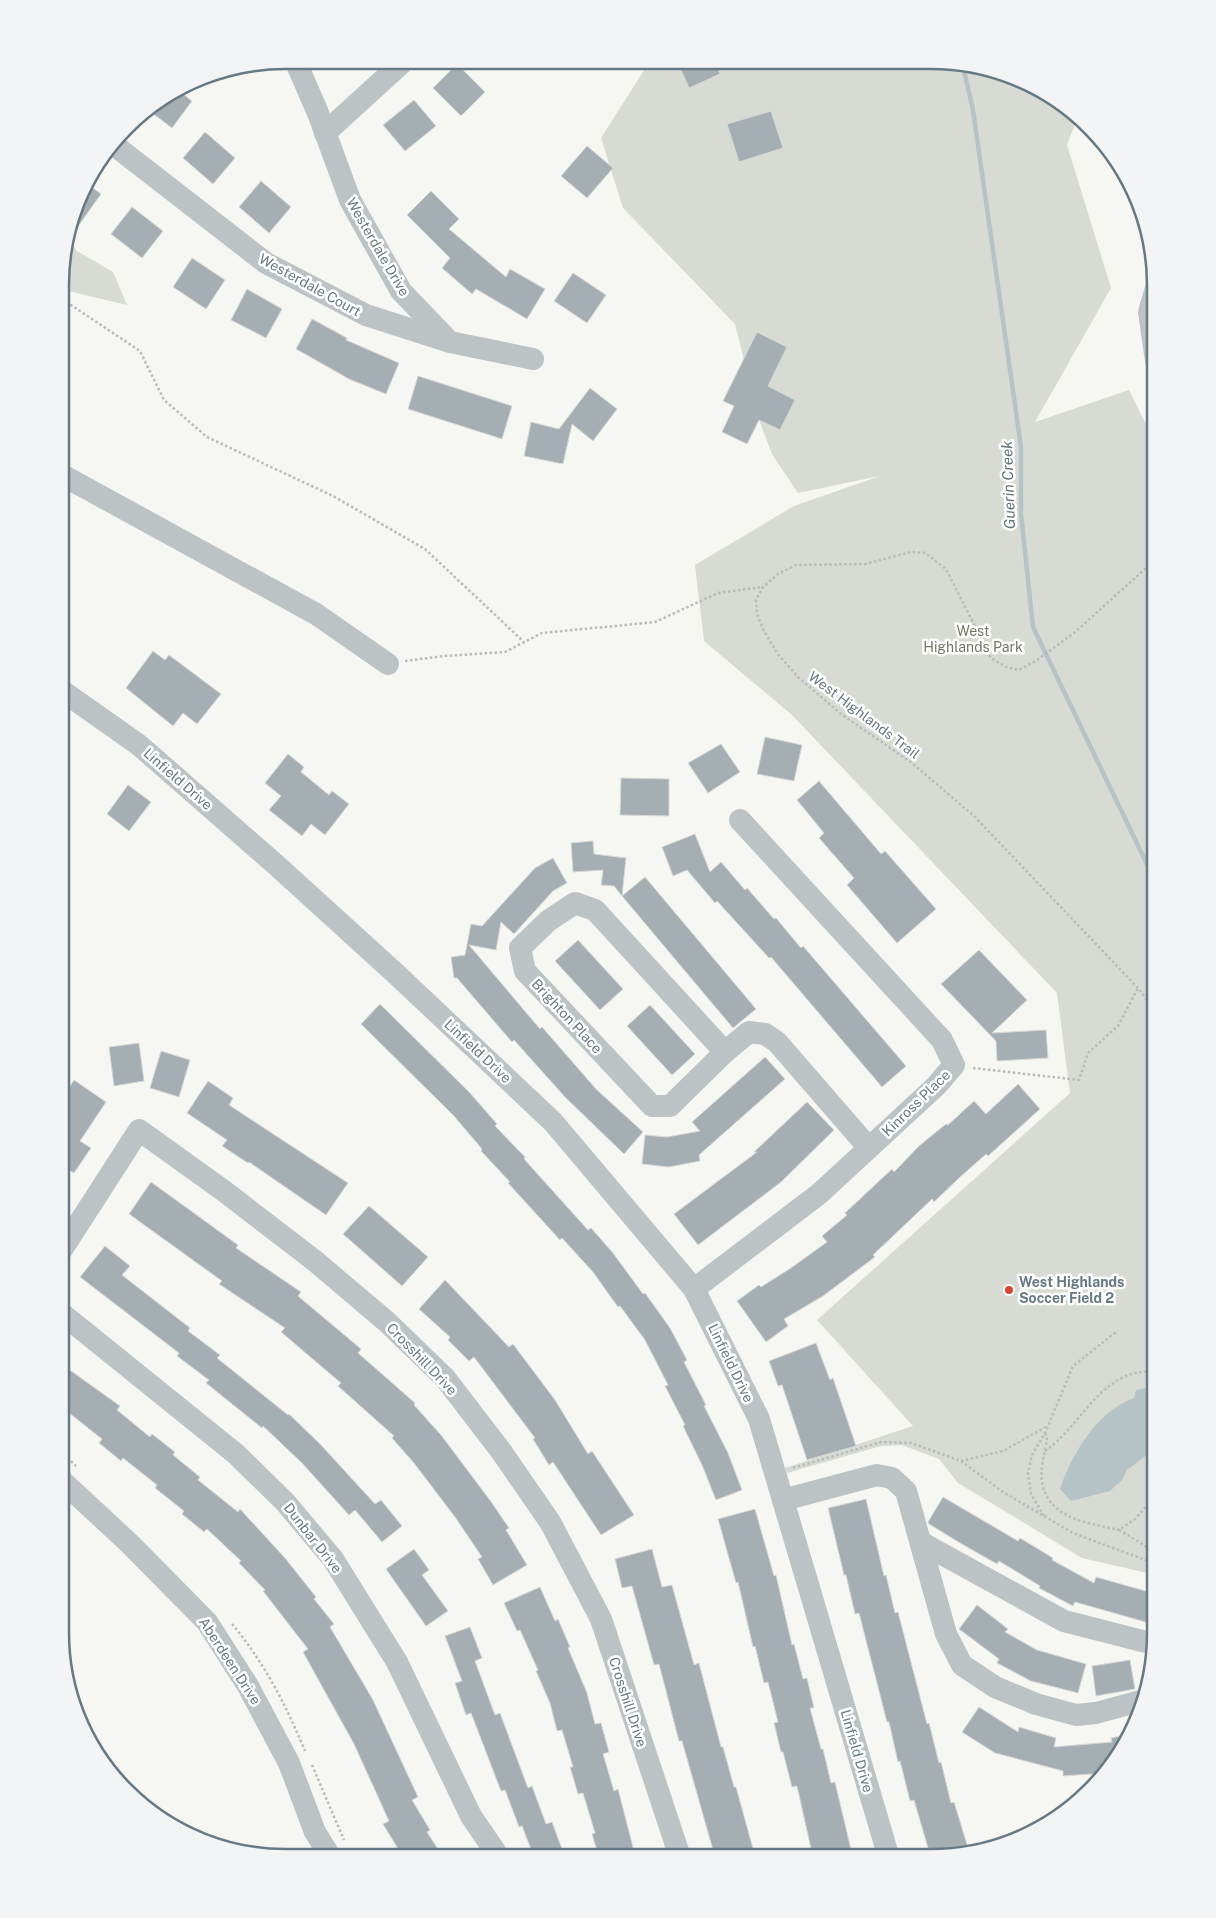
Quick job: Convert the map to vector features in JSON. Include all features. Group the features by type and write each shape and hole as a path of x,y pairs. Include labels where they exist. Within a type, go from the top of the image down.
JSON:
{"street":[{"name":"Westerdale Drive","path":"299,69 350,200 401,291 450,342"},
{"path":"325,133 395,69"},
{"name":"Westerdale Court","path":"117,148 266,263 366,315 450,342"},
{"path":"450,342 533,359"},
{"path":"69,479 316,614 388,664"},
{"name":"Linfield Drive","path":"69,696 139,745 395,973 553,1122 694,1289 759,1419 886,1849"},
{"name":"Kinross Place","path":"694,1289 819,1194 936,1086 954,1065 942,1040 740,820"},
{"name":"Brighton Place","path":"725,1052 595,910 575,902 548,921 520,948 525,970 652,1106 670,1106 725,1052 749,1032 765,1034 777,1042 868,1147"},
{"name":"Crosshill Drive","path":"69,1237 139,1130 224,1191 315,1261 387,1322 445,1378 501,1451 550,1522 601,1619 677,1849"},
{"name":"Dunbar Drive","path":"69,1319 236,1454 285,1502 333,1559 397,1662 471,1816 494,1849"},
{"path":"783,1500 877,1475 892,1478 906,1491 946,1634 962,1665 995,1687 1036,1704 1076,1715 1096,1713 1136,1702"},
{"name":"Aberdeen Drive","path":"69,1487 130,1544 207,1622 248,1686 289,1763 315,1832 326,1849"},
{"path":"922,1543 1064,1621 1147,1642"}],"path":[{"path":"69,304 140,351 164,400 207,437 333,496 425,549 524,642"},
{"path":"388,664 444,656 505,652 542,633 655,622 718,593 763,587 778,574 796,565 865,564 911,552 925,553 946,569 991,658 1006,668 1019,670 1037,660 1074,633 1147,566"},
{"name":"West Highlands Trail","path":"763,587 756,600 757,614 777,653 798,677 841,714 912,763 974,816 1138,988 1147,1000"},
{"path":"954,1065 1079,1080 1088,1053 1118,1026 1138,988"},
{"path":"1044,1516 1031,1494 1028,1473 1032,1455 1045,1433 1073,1366 1116,1332"},
{"path":"1045,1451 1055,1445 1099,1393 1132,1375 1147,1373"},
{"path":"961,1461 1003,1451 1046,1427"},
{"path":"1045,1433 1047,1439 1042,1483 1050,1502 1064,1515 1119,1530 1147,1548"},
{"path":"775,1473 881,1442 911,1443 961,1461 1003,1492 1074,1532 1147,1560"},
{"path":"1119,1530 1135,1520 1147,1506"}],"green space":[{"name":"West Highlands Park","path":"645,69 946,69 987,76 1014,85 1051,105 1075,123 1067,145 1111,288 1035,422 1129,390 1147,427 1147,1573 1082,1558 958,1483 939,1459 902,1445 881,1446 787,1473 785,1468 913,1426 817,1320 1070,1093 1057,993 792,715 704,641 695,565 794,506 880,476 798,493 772,454 759,420 735,324 623,208 601,138"},
{"path":"73,245 77,251 113,272 127,305 69,291 69,270"}],"shaded area":[{"path":"1147,1388 1147,1455 1127,1470 1122,1480 1110,1491 1071,1501 1060,1489 1079,1448 1097,1423 1121,1404 1134,1398 1136,1390"}],"building":[{"path":"452,69 462,69 485,92 461,116 433,88"},
{"path":"681,69 718,69 720,74 689,88"},
{"path":"183,94 192,101 172,128 153,113"},
{"path":"414,100 436,126 405,151 383,125"},
{"path":"771,111 783,148 739,162 727,124"},
{"path":"205,132 235,158 213,184 183,158"},
{"path":"587,146 613,168 587,198 561,176"},
{"path":"261,181 291,207 269,233 239,207"},
{"path":"92,187 101,194 76,229"},
{"path":"431,191 459,219 449,229 506,277 510,269 545,289 527,319 476,289 472,294 442,268 450,258 407,215"},
{"path":"132,207 163,231 142,258 111,234"},
{"path":"192,258 225,280 206,309 173,287"},
{"path":"573,273 606,295 587,323 554,301"},
{"path":"247,289 282,309 266,338 231,320"},
{"path":"312,319 347,338 346,340 399,363 386,394 349,379 296,349"},
{"path":"757,332 787,347 768,386 795,400 780,430 759,420 747,444 722,432 734,406 723,401"},
{"path":"418,376 512,406 502,439 408,409"},
{"path":"590,388 617,409 593,441 572,424 563,464 524,456 531,422 559,429"},
{"path":"153,651 165,660 169,655 221,694 197,724 183,713 173,726 126,688"},
{"path":"765,737 802,745 794,781 757,774"},
{"path":"721,744 740,772 708,793 688,763"},
{"path":"288,754 304,767 301,772 329,795 332,791 349,804 325,835 311,824 302,836 269,810 281,796 265,783"},
{"path":"621,778 669,779 669,816 620,815"},
{"path":"819,781 881,854 885,851 936,909 897,943 847,885 854,878 819,838 824,833 797,800"},
{"path":"128,785 151,802 129,831 107,814"},
{"path":"695,834 710,872 721,862 745,890 747,888 774,919 776,918 801,948 803,946 906,1066 882,1087 771,957 769,958 717,901 715,903 687,870 673,876 662,847"},
{"path":"593,841 594,854 626,858 622,896 614,886 601,885 603,870 573,872 571,843"},
{"path":"553,858 567,883 553,891 514,934 501,922 496,950 469,945 540,1029 542,1027 596,1089 643,1132 624,1154 565,1097 514,1040 512,1042 457,978 454,978 451,957 465,955 471,924 482,926 535,868"},
{"path":"645,877 756,1009 733,1028 622,896"},
{"path":"578,940 623,989 600,1010 555,961"},
{"path":"979,950 1027,1000 992,1033 1046,1030 1048,1058 997,1061 996,1041 941,984"},
{"path":"380,1004 470,1093 497,1124 495,1126 525,1157 524,1159 588,1230 591,1228 613,1253 643,1294 645,1293 670,1328 687,1360 684,1362 728,1453 742,1490 716,1500 683,1426 685,1425 665,1386 668,1385 645,1340 620,1306 618,1307 593,1272 562,1238 560,1240 508,1183 510,1182 481,1151 482,1149 454,1116 361,1024"},
{"path":"650,1005 695,1054 672,1075 627,1026"},
{"path":"139,1043 144,1081 114,1086 109,1047"},
{"path":"161,1051 190,1060 179,1097 150,1088"},
{"path":"765,1057 785,1079 699,1155 700,1161 669,1167 642,1164 645,1135 667,1137 700,1131 692,1122"},
{"path":"74,1080 106,1102 80,1141 91,1148 74,1173 69,1170 69,1088"},
{"path":"208,1081 233,1098 229,1105 348,1183 326,1215 249,1162 222,1146 227,1140 187,1113"},
{"path":"1018,1084 1040,1109 988,1156 986,1154 934,1202 932,1199 873,1255 875,1257 823,1296 784,1319 788,1326 766,1342 737,1301 759,1285 761,1287 791,1268 827,1242 822,1236 847,1215 845,1213 892,1169 894,1172 919,1146 946,1124 948,1125 974,1101 986,1114"},
{"path":"807,1102 834,1130 781,1182 698,1245 674,1214 757,1152 754,1152"},
{"path":"151,1182 238,1245 236,1248 301,1292 298,1296 361,1349 358,1353 415,1403 414,1405 441,1435 492,1503 509,1528 506,1530 527,1565 493,1585 478,1559 482,1557 455,1517 414,1463 392,1438 394,1436 338,1386 341,1383 281,1332 285,1328 219,1284 222,1281 129,1214"},
{"path":"369,1206 428,1257 402,1286 343,1234"},
{"path":"105,1246 130,1266 122,1275 190,1328 188,1331 220,1355 217,1358 289,1414 321,1445 375,1504 381,1500 402,1526 382,1542 355,1510 349,1515 302,1463 263,1426 262,1428 206,1383 209,1380 177,1356 179,1353 80,1277"},
{"path":"445,1280 509,1347 513,1344 555,1400 588,1454 592,1451 634,1515 601,1535 553,1462 549,1465 533,1439 535,1438 474,1357 469,1361 448,1340 450,1337 419,1309"},
{"path":"816,1343 830,1380 833,1378 856,1446 807,1460 782,1385 778,1386 769,1361"},
{"path":"69,1369 120,1406 117,1410 150,1437 152,1434 175,1452 173,1455 200,1477 198,1480 238,1512 240,1509 285,1558 316,1597 314,1599 334,1624 330,1627 373,1700 418,1797 412,1800 430,1830 427,1832 438,1849 398,1849 383,1824 389,1821 354,1744 303,1652 308,1649 263,1591 265,1590 239,1563 241,1561 207,1529 204,1532 182,1514 184,1511 155,1488 157,1485 123,1458 121,1461 99,1443 102,1439 69,1413"},
{"path":"943,1497 1018,1541 1020,1538 1053,1558 1052,1560 1094,1583 1096,1577 1147,1591 1147,1622 1075,1602 1073,1606 1039,1588 1040,1586 999,1561 997,1564 960,1543 928,1522"},
{"path":"866,1499 884,1576 886,1575 895,1613 898,1612 927,1724 929,1723 951,1803 954,1802 967,1846 928,1849 914,1800 910,1801 900,1761 898,1762 859,1613 855,1614 846,1575 844,1575 828,1508"},
{"path":"755,1509 774,1576 776,1575 792,1645 794,1644 803,1679 807,1678 814,1708 810,1708 831,1783 835,1782 851,1849 811,1849 797,1786 792,1787 783,1752 781,1752 774,1723 778,1722 768,1682 764,1683 755,1646 753,1647 738,1582 736,1583 718,1519"},
{"path":"414,1549 429,1570 422,1575 448,1611 426,1626 386,1569"},
{"path":"652,1549 662,1587 672,1585 694,1665 699,1663 721,1747 723,1747 734,1787 736,1787 753,1849 713,1849 682,1741 679,1741 659,1664 654,1665 632,1586 622,1588 615,1559"},
{"path":"540,1587 555,1621 558,1619 587,1693 595,1724 601,1723 609,1752 603,1754 614,1791 618,1789 633,1849 597,1849 592,1834 595,1833 583,1793 578,1794 570,1767 573,1767 562,1730 557,1731 550,1703 536,1671 538,1670 520,1630 517,1631 504,1603"},
{"path":"977,1605 1008,1629 1005,1632 1037,1650 1086,1664 1078,1693 1031,1681 997,1663 999,1659 959,1629"},
{"path":"470,1627 482,1658 475,1661 495,1715 500,1713 528,1788 532,1786 546,1824 552,1822 562,1849 531,1849 522,1826 519,1827 505,1790 501,1791 471,1713 466,1715 455,1683 462,1681 445,1636"},
{"path":"1130,1660 1135,1689 1096,1696 1092,1666"},
{"path":"979,1707 1018,1732 1019,1727 1056,1738 1054,1747 1112,1742 1111,1738 1121,1736 1096,1774 1063,1776 1063,1771 995,1753 962,1732"}],"waterway":[{"name":"Guerin Creek","path":"964,72 973,110 1021,447 1021,514 1033,627 1147,864"}],"place":[{"name":"West Highlands Soccer Field 2","path":"1009,1290"}]}
